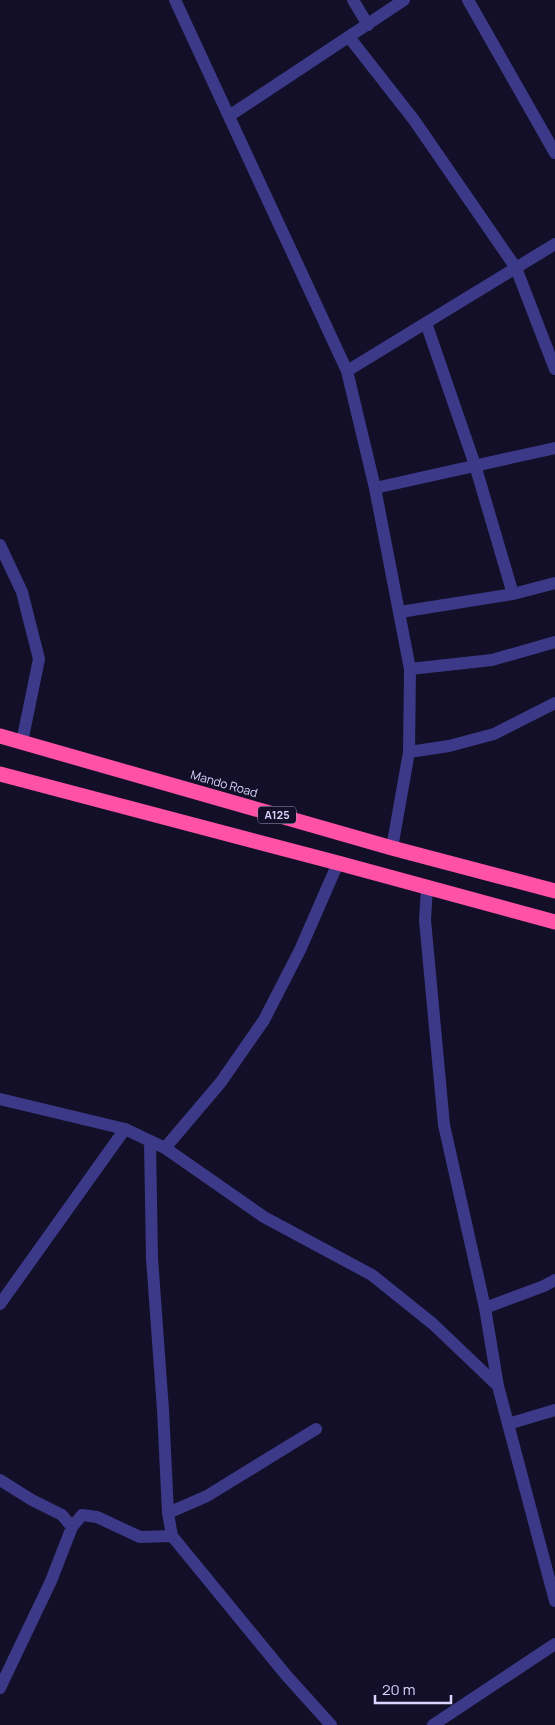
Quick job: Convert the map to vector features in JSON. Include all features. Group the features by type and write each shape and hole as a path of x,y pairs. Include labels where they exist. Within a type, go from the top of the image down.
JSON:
{"highway":[{"name":"Mando Road","path":"0,736 392,848 555,891"},
{"name":"A125","path":"0,774 555,922"}],"street":[{"path":"175,0 347,372 375,488 410,669 409,752 392,848"},
{"path":"353,0 368,25"},
{"path":"230,116 404,0"},
{"path":"468,0 555,153"},
{"path":"349,37 414,120 516,268 555,368"},
{"path":"347,372 555,244"},
{"path":"426,323 475,465 513,594"},
{"path":"375,488 555,448"},
{"path":"0,545 22,592 39,659 22,742"},
{"path":"400,612 513,594 555,583"},
{"path":"410,669 492,660 555,642"},
{"path":"409,752 449,746 494,734 555,703"},
{"path":"164,1148 221,1082 264,1020 300,950 338,863"},
{"path":"427,887 425,920 444,1125 485,1308 498,1386 555,1602"},
{"path":"0,1099 125,1129 164,1148 264,1217 372,1276 433,1324 498,1386"},
{"path":"0,1304 125,1129"},
{"path":"150,1142 152,1258 168,1513 172,1536 286,1675 331,1725"},
{"path":"485,1308 555,1280"},
{"path":"508,1424 555,1410"},
{"path":"168,1513 207,1496 316,1430"},
{"path":"0,1480 62,1516 72,1527"},
{"path":"0,1688 51,1581 72,1527 82,1515 97,1517 140,1537 172,1536"},
{"path":"433,1725 555,1644"}]}
